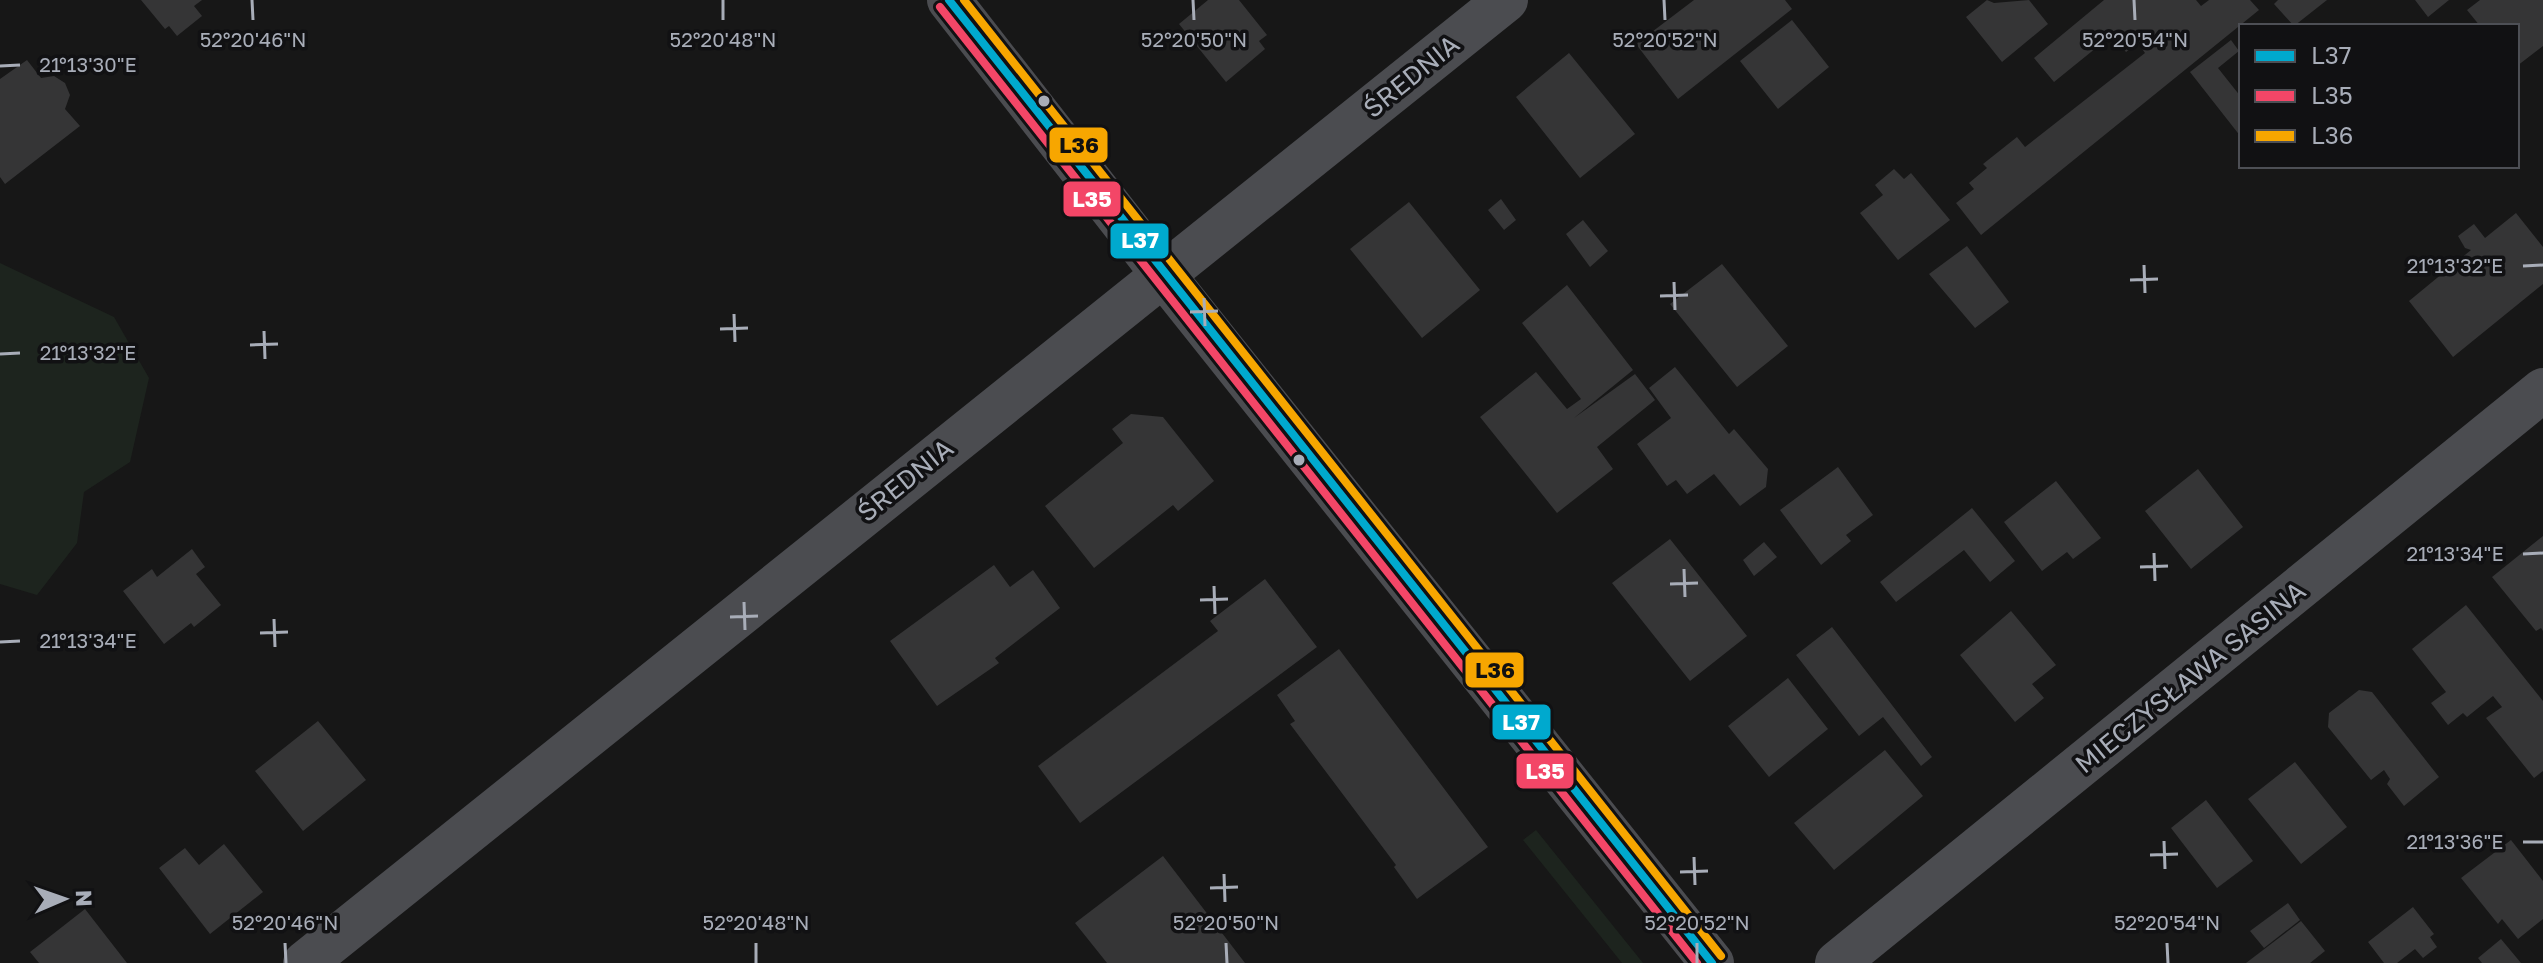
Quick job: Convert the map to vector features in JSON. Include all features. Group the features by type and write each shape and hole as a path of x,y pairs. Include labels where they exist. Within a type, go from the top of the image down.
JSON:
{"street":[{"path":"949,0 1162,273 1712,963"},
{"name":"ŚREDNIA","path":"305,963 1506,0"},
{"name":"MIECZYSŁAWA SASINA","path":"1837,963 2543,390"}],"shaded area":[{"path":"0,263 114,317 149,378 130,462 84,492 77,543 37,595 0,584"},
{"path":"1536,830 1643,963 1622,963 1523,840"}],"building":[{"path":"141,0 202,0 194,6 202,16 177,36 169,26 165,29"},
{"path":"1208,0 1239,0 1267,35 1259,41 1265,49 1226,82 1179,24"},
{"path":"1694,0 1785,0 1792,9 1678,99 1636,44"},
{"path":"1987,0 1994,3 2029,0 2048,24 2002,62 1966,17"},
{"path":"2104,0 2196,0 2201,6 2209,0 2250,0 2259,10 1981,235 1956,203 1974,189 1969,183 1987,168 1983,164 2017,137 2025,147 2145,53 2138,43 2126,52 2112,35 2054,82 2034,58"},
{"path":"2278,0 2327,0 2297,24 2292,24 2274,4"},
{"path":"2415,0 2449,0 2428,17"},
{"path":"2480,0 2543,0 2543,46 2519,64 2519,24 2478,24 2467,10"},
{"path":"1792,20 1829,67 1778,109 1740,61"},
{"path":"2231,40 2239,51 2218,68 2239,94 2239,134 2190,72"},
{"path":"1569,53 1635,134 1580,178 1516,97"},
{"path":"27,60 41,78 54,76 65,83 70,95 65,109 80,126 5,184 0,177 0,79"},
{"path":"1894,169 1904,179 1911,173 1950,220 1898,260 1860,213 1883,195 1875,185"},
{"path":"1501,199 1516,220 1504,230 1488,210"},
{"path":"1409,202 1480,290 1422,338 1350,249"},
{"path":"2516,213 2543,247 2543,284 2453,357 2409,301 2471,250 2465,248 2458,236 2474,224 2485,238"},
{"path":"1583,220 1608,251 1590,267 1566,234"},
{"path":"1967,246 2009,302 1975,328 1929,274"},
{"path":"1722,264 1788,346 1737,387 1670,304"},
{"path":"1567,285 1633,370 1574,418 1635,374 1655,400 1597,447 1613,469 1557,513 1480,417 1536,372 1567,409 1581,399 1522,323"},
{"path":"1675,367 1729,434 1734,429 1768,469 1766,487 1740,506 1714,474 1687,494 1676,480 1667,486 1637,444 1671,418 1649,388"},
{"path":"1131,414 1163,417 1214,481 1178,511 1173,505 1094,568 1045,506 1123,443 1112,429"},
{"path":"1838,467 1873,515 1846,535 1851,541 1821,565 1780,510"},
{"path":"2198,469 2243,527 2191,569 2145,511"},
{"path":"2056,481 2101,538 2073,559 2067,552 2042,571 2004,522"},
{"path":"1972,508 2015,561 1990,582 1964,550 1896,602 1880,582"},
{"path":"2543,536 2543,631 2541,628 2536,631 2492,577"},
{"path":"1670,539 1747,636 1690,681 1612,583"},
{"path":"1764,542 1777,557 1754,576 1743,560"},
{"path":"192,549 205,567 196,574 221,605 194,627 191,623 164,644 123,591 152,569 157,577"},
{"path":"994,565 1010,587 1033,570 1060,608 995,658 999,663 937,706 890,641"},
{"path":"1265,579 1317,647 1080,823 1038,766 1218,631 1210,621"},
{"path":"2466,605 2543,701 2543,771 2534,778 2486,718 2502,707 2493,696 2467,717 2463,713 2448,725 2431,703 2446,692 2412,649"},
{"path":"2011,611 2056,665 2032,684 2044,698 2015,722 1960,655"},
{"path":"1832,627 1932,757 1921,766 1883,717 1859,736 1796,655"},
{"path":"1339,649 1488,847 1417,899 1394,867 1396,865 1290,724 1295,721 1277,695"},
{"path":"1788,678 1828,729 1769,777 1728,726"},
{"path":"2359,690 2372,692 2439,777 2404,806 2387,784 2390,779 2384,770 2371,780 2328,727 2329,713"},
{"path":"318,721 366,780 303,831 255,771"},
{"path":"1885,750 1923,796 1834,870 1794,823"},
{"path":"2295,762 2347,827 2301,864 2248,799"},
{"path":"2206,800 2253,861 2217,888 2171,828"},
{"path":"2511,840 2543,881 2543,919 2518,939 2502,919 2498,924 2461,878"},
{"path":"224,844 263,892 210,934 159,868 185,848 199,865"},
{"path":"1163,856 1245,963 1107,963 1075,923"},
{"path":"2288,903 2300,920 2264,948 2250,931"},
{"path":"2413,907 2434,934 2430,937 2437,947 2423,958 2415,949 2397,963 2384,963 2368,942"},
{"path":"85,909 127,963 39,963 30,952"},
{"path":"2301,921 2325,951 2310,963 2246,963"},
{"path":"2501,939 2521,963 2482,963 2478,958"}],"transit line":[{"name":"L37","path":"949,0 1712,963"},
{"name":"L36","path":"964,0 1721,956"},
{"name":"L35","path":"940,7 1697,963"}]}
